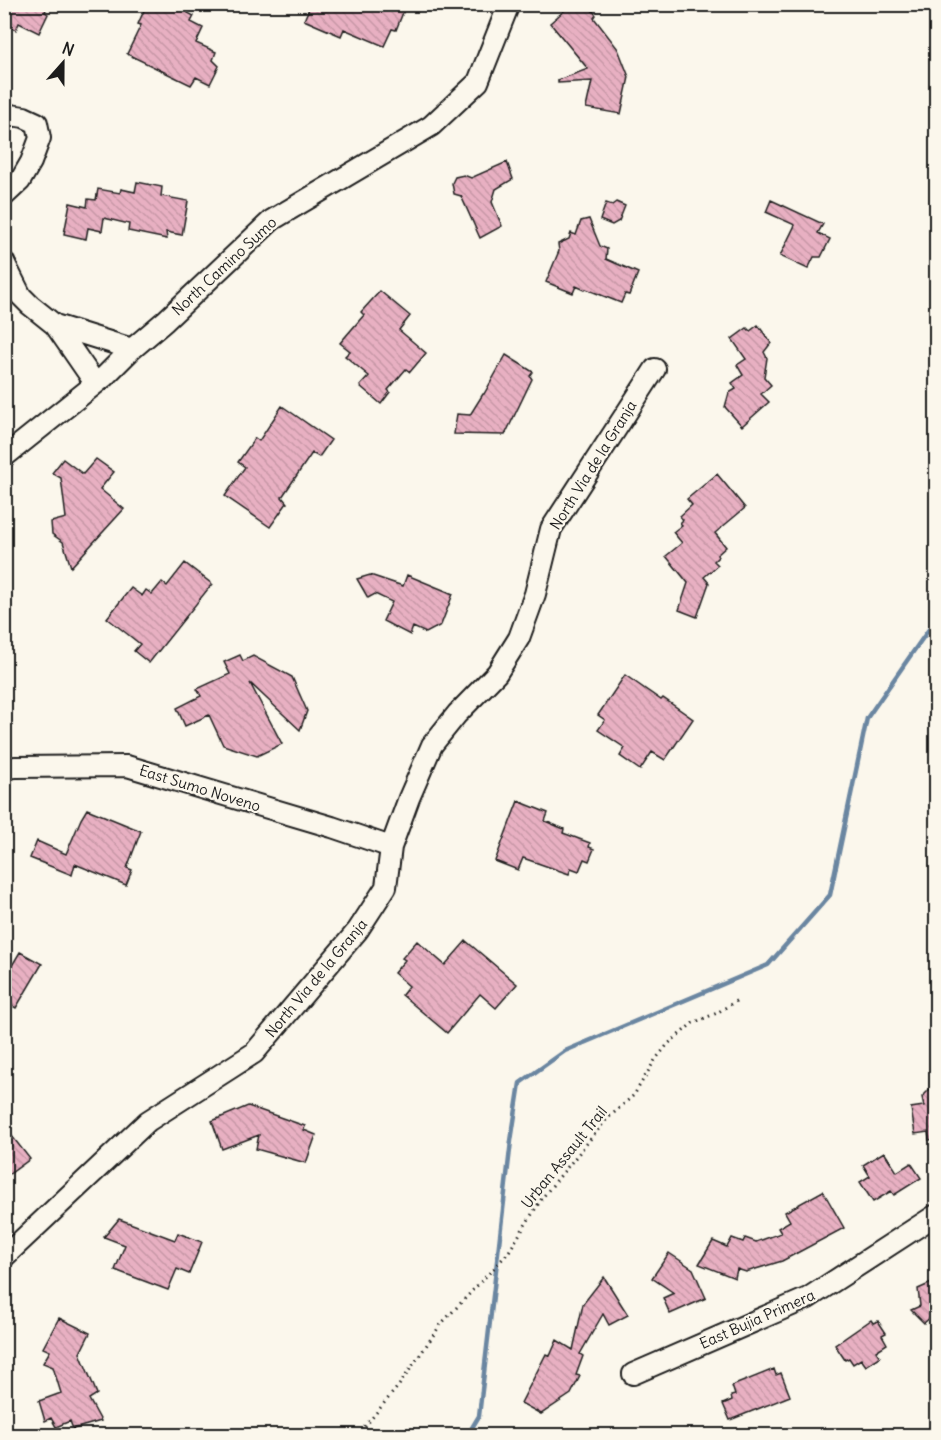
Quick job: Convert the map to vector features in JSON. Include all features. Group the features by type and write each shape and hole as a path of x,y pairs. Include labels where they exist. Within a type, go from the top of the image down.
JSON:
{"street":[{"name":"North Camino Sumo","path":"4,457 104,377 272,220 431,126 478,82 509,4"},
{"path":"4,122 11,116 24,117 37,123 40,138 32,162 20,181 4,196"},
{"path":"4,262 21,296 55,325 95,383"},
{"path":"55,325 132,349"},
{"name":"North Via de la Granja","path":"4,1257 148,1121 254,1053 364,922 386,887 391,847 432,745 457,714 497,673 519,638 535,594 551,529 655,369"},
{"name":"East Sumo Noveno","path":"4,768 16,766 127,766 332,827 391,847"},
{"name":"East Bujia Primera","path":"633,1374 808,1298 936,1215"}],"path":[{"name":"Urban Assault Trail","path":"357,1436 400,1384 441,1324 508,1253 543,1198 608,1119 634,1095 655,1060 668,1044 693,1023 739,999"}],"building":[{"path":"4,4 48,4 45,12 48,14 39,33 19,23 16,30 4,24"},
{"path":"147,4 192,4 188,13 194,16 191,22 203,28 196,43 216,52 213,60 219,66 210,84 196,77 191,85 127,54 141,25 138,24"},
{"path":"311,4 391,4 404,10 396,30 392,29 384,46 344,29 341,36 304,20"},
{"path":"572,4 587,4 596,15 594,18 618,49 629,77 621,114 586,108 592,81 558,83 558,80 588,69 550,23"},
{"path":"507,162 513,179 496,189 492,202 502,226 480,238 461,196 454,194 452,183 455,177 464,175 471,178"},
{"path":"137,182 162,187 161,196 188,201 182,235 166,232 167,239 128,231 129,224 104,218 102,231 88,228 86,239 64,234 70,203 87,207 88,199 96,200 98,189 120,193 121,189 135,192"},
{"path":"771,200 823,224 818,233 830,239 821,257 814,257 808,269 780,256 795,225 766,212"},
{"path":"616,202 625,206 619,221 612,225 600,220 606,203 612,205"},
{"path":"589,219 600,246 607,249 606,259 638,273 629,295 625,294 621,303 576,286 573,293 546,282 559,251 558,244 569,239 571,233 576,235 581,221"},
{"path":"380,291 410,316 399,330 426,353 410,372 406,369 388,390 390,392 381,404 360,386 369,376 345,356 350,351 340,343 364,315 361,312"},
{"path":"758,325 771,343 764,352 767,358 764,377 771,385 761,394 769,402 742,426 725,407 729,393 736,389 732,383 743,375 737,365 746,359 732,339 747,328 750,331"},
{"path":"506,355 533,372 530,376 532,379 505,435 454,434 457,414 470,415"},
{"path":"282,406 331,440 319,457 312,453 282,497 287,503 270,527 225,496 245,467 238,462 255,438 259,441"},
{"path":"63,459 83,474 96,459 114,472 100,489 124,509 71,567 63,542 52,534 51,522 66,518 61,478 52,473"},
{"path":"717,474 745,508 715,533 726,547 714,561 718,565 704,577 709,583 697,617 679,610 688,583 666,556 682,543 673,532 682,525 680,523 683,520 680,516 692,505 687,499"},
{"path":"185,563 212,584 149,663 134,651 140,644 107,618 131,588 142,596 146,590 152,594 162,582 167,586"},
{"path":"370,575 403,586 407,575 453,594 441,625 426,633 413,627 410,635 383,621 392,602 375,594 368,598 357,579"},
{"path":"240,655 243,661 253,656 292,677 307,711 300,730 250,683 282,744 257,756 223,745 209,715 185,726 177,708 201,696 197,689 230,674 224,662"},
{"path":"625,675 693,719 665,760 652,752 640,770 620,756 625,748 598,730 605,720 598,715"},
{"path":"518,801 548,813 545,821 564,829 563,833 590,843 589,847 594,849 589,861 584,859 579,871 571,868 569,874 523,858 518,870 495,861"},
{"path":"87,809 141,831 127,868 132,870 126,885 75,864 72,875 30,858 37,841 66,854"},
{"path":"417,941 445,965 466,941 517,984 496,1008 480,994 447,1033 402,995 409,986 394,973 405,960 402,958"},
{"path":"20,952 42,964 16,1008 4,1001 4,979"},
{"path":"936,1083 936,1139 929,1140 928,1132 915,1134 911,1108 924,1106 922,1097"},
{"path":"248,1106 305,1126 304,1130 316,1135 306,1163 256,1149 259,1135 222,1149 212,1121"},
{"path":"4,1126 30,1159 4,1178"},
{"path":"884,1152 897,1172 911,1163 921,1178 894,1195 891,1191 873,1202 860,1182 870,1176 863,1165"},
{"path":"823,1191 844,1228 782,1261 746,1272 737,1269 735,1278 699,1264 713,1241 727,1247 732,1238 743,1242 745,1238 756,1242 781,1233 778,1228 790,1221 785,1212"},
{"path":"119,1219 175,1240 178,1233 202,1242 189,1274 177,1269 168,1290 115,1270 125,1245 104,1237"},
{"path":"669,1253 693,1269 706,1298 670,1314 663,1298 674,1293 652,1278"},
{"path":"604,1277 628,1315 609,1325 603,1314 580,1354 583,1356 576,1375 580,1376 571,1394 541,1414 521,1403 546,1354 550,1356 557,1340 573,1350 583,1304"},
{"path":"936,1281 936,1316 932,1316 924,1323 911,1310 920,1306 918,1289"},
{"path":"59,1318 90,1333 80,1353 97,1394 89,1399 101,1421 73,1429 70,1421 56,1427 51,1418 45,1421 39,1401 61,1393 53,1367 43,1363 50,1351 43,1348"},
{"path":"871,1320 873,1323 878,1321 886,1333 882,1335 887,1344 876,1351 880,1357 866,1366 861,1359 853,1364 849,1358 845,1360 835,1345"},
{"path":"774,1369 776,1375 781,1373 790,1396 730,1420 723,1404 732,1400 731,1396 735,1395 732,1386"}],"waterway":[{"path":"467,1436 479,1416 511,1141 520,1083 565,1051 768,965 830,895 867,718 936,619"}]}
